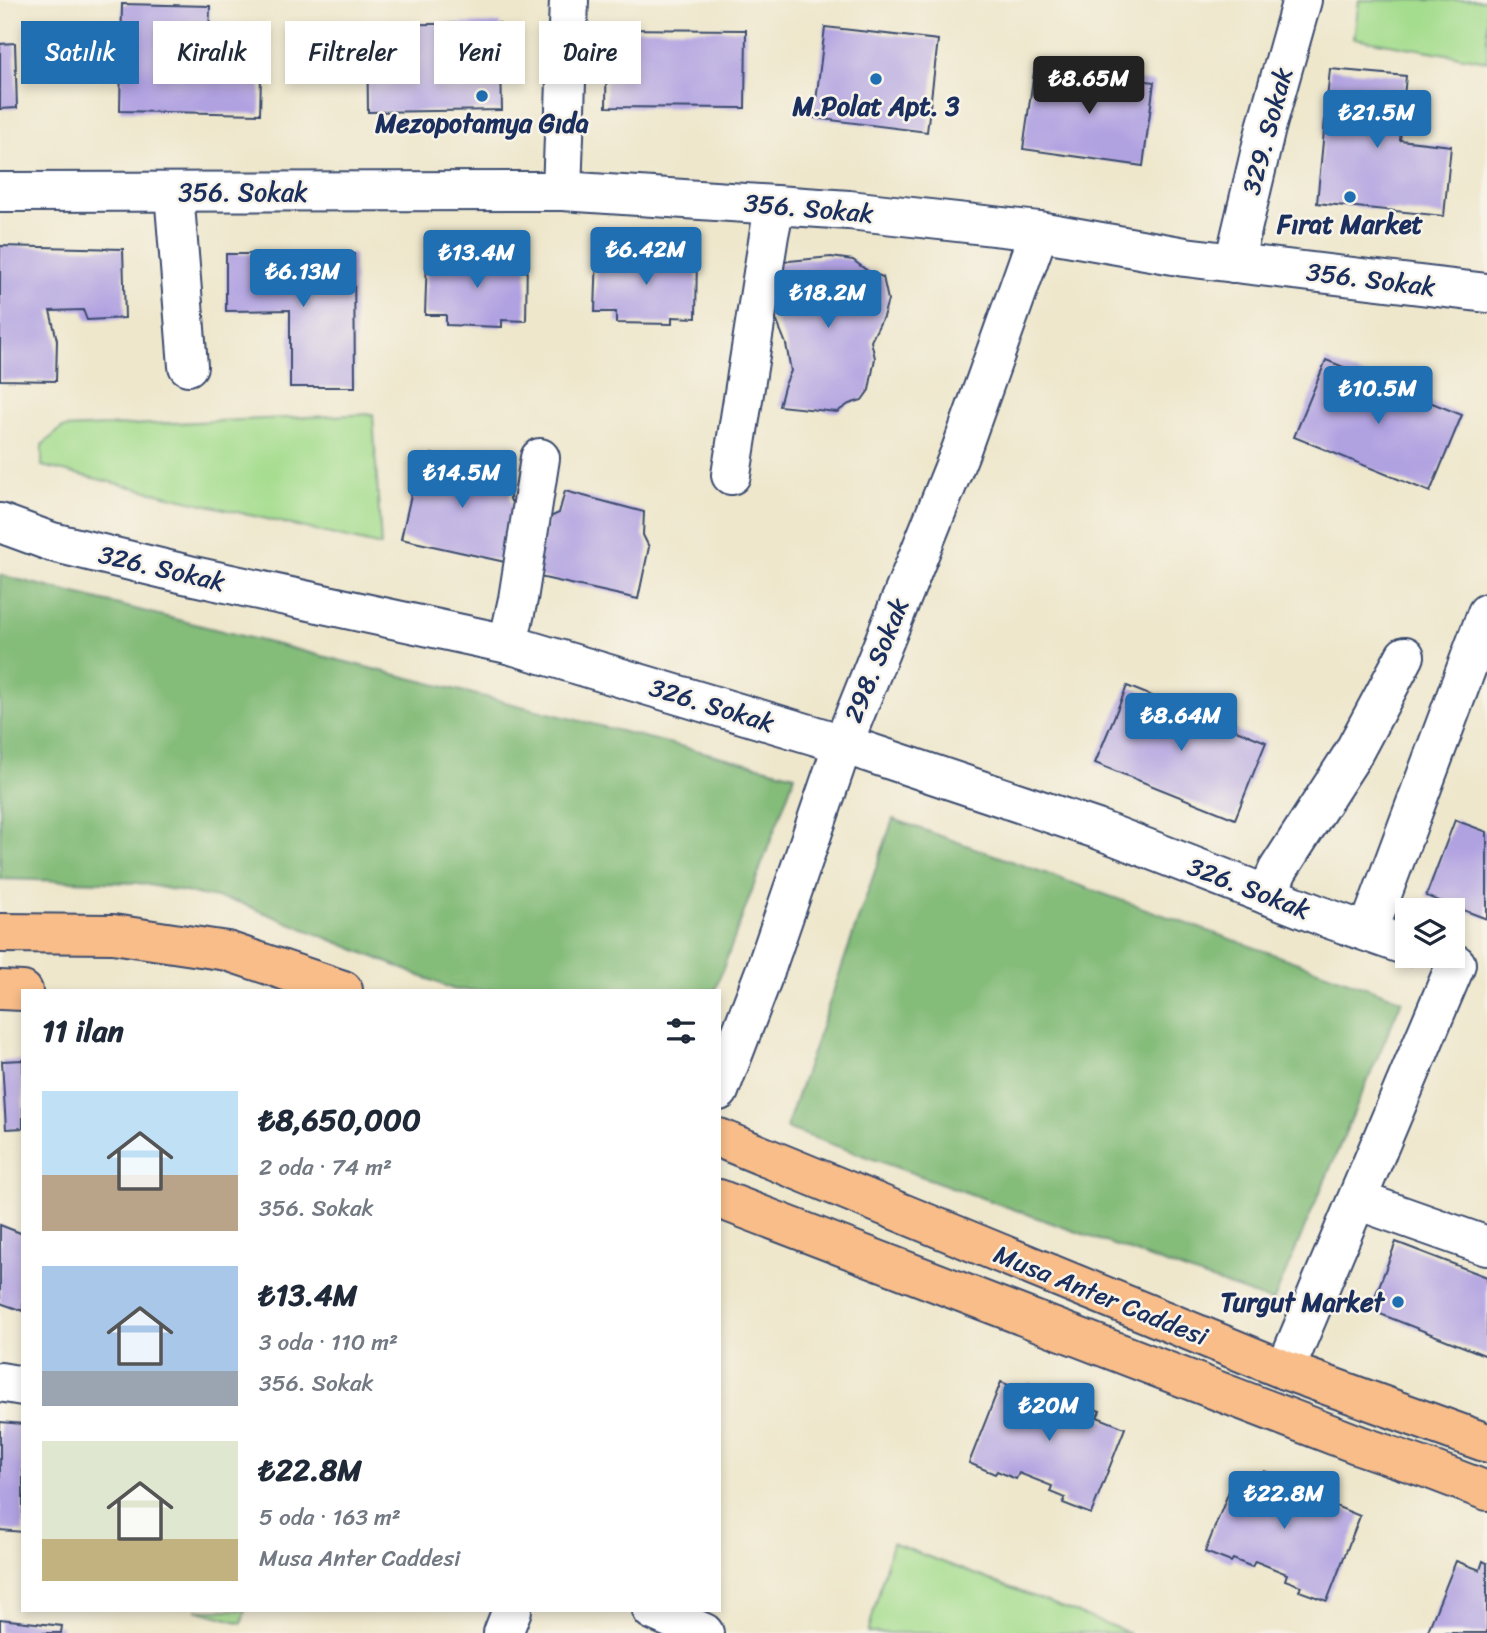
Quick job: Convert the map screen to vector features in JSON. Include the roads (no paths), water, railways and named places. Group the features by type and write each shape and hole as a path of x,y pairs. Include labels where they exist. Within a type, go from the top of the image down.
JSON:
{"main road":[{"path":"0,933 113,934 227,951 340,989"},
{"path":"0,990 21,991"},
{"name":"Musa Anter Caddesi","path":"721,1139 1285,1370 1487,1443"},
{"name":"Musa Anter Caddesi","path":"721,1200 1359,1445 1487,1491"}],"street":[{"path":"562,191 569,0"},
{"name":"329. Sokak","path":"1234,263 1266,128 1302,0"},
{"name":"356. Sokak","path":"0,192 562,191 849,210 1039,231 1185,257 1487,293"},
{"path":"174,192 188,366"},
{"path":"732,475 775,205"},
{"name":"298. Sokak","path":"721,1086 765,971 843,744 961,450 1039,231"},
{"path":"508,644 540,458"},
{"name":"326. Sokak","path":"0,523 52,542 189,576 508,644 843,744 1097,829 1395,942"},
{"path":"1368,932 1487,613"},
{"path":"1267,895 1278,870 1351,757 1405,656"},
{"path":"1285,1370 1458,968"},
{"path":"1357,1200 1487,1246"},
{"path":"0,1382 21,1386"},
{"path":"503,1633 511,1612"},
{"path":"657,1612 704,1633"}],"place":[{"name":"M.Polat Apt. 3","path":"876,79"},
{"name":"Mezopotamya Gıda","path":"482,96"},
{"name":"Fırat Market","path":"1350,197"},
{"name":"Turgut Market","path":"1398,1302"}]}
